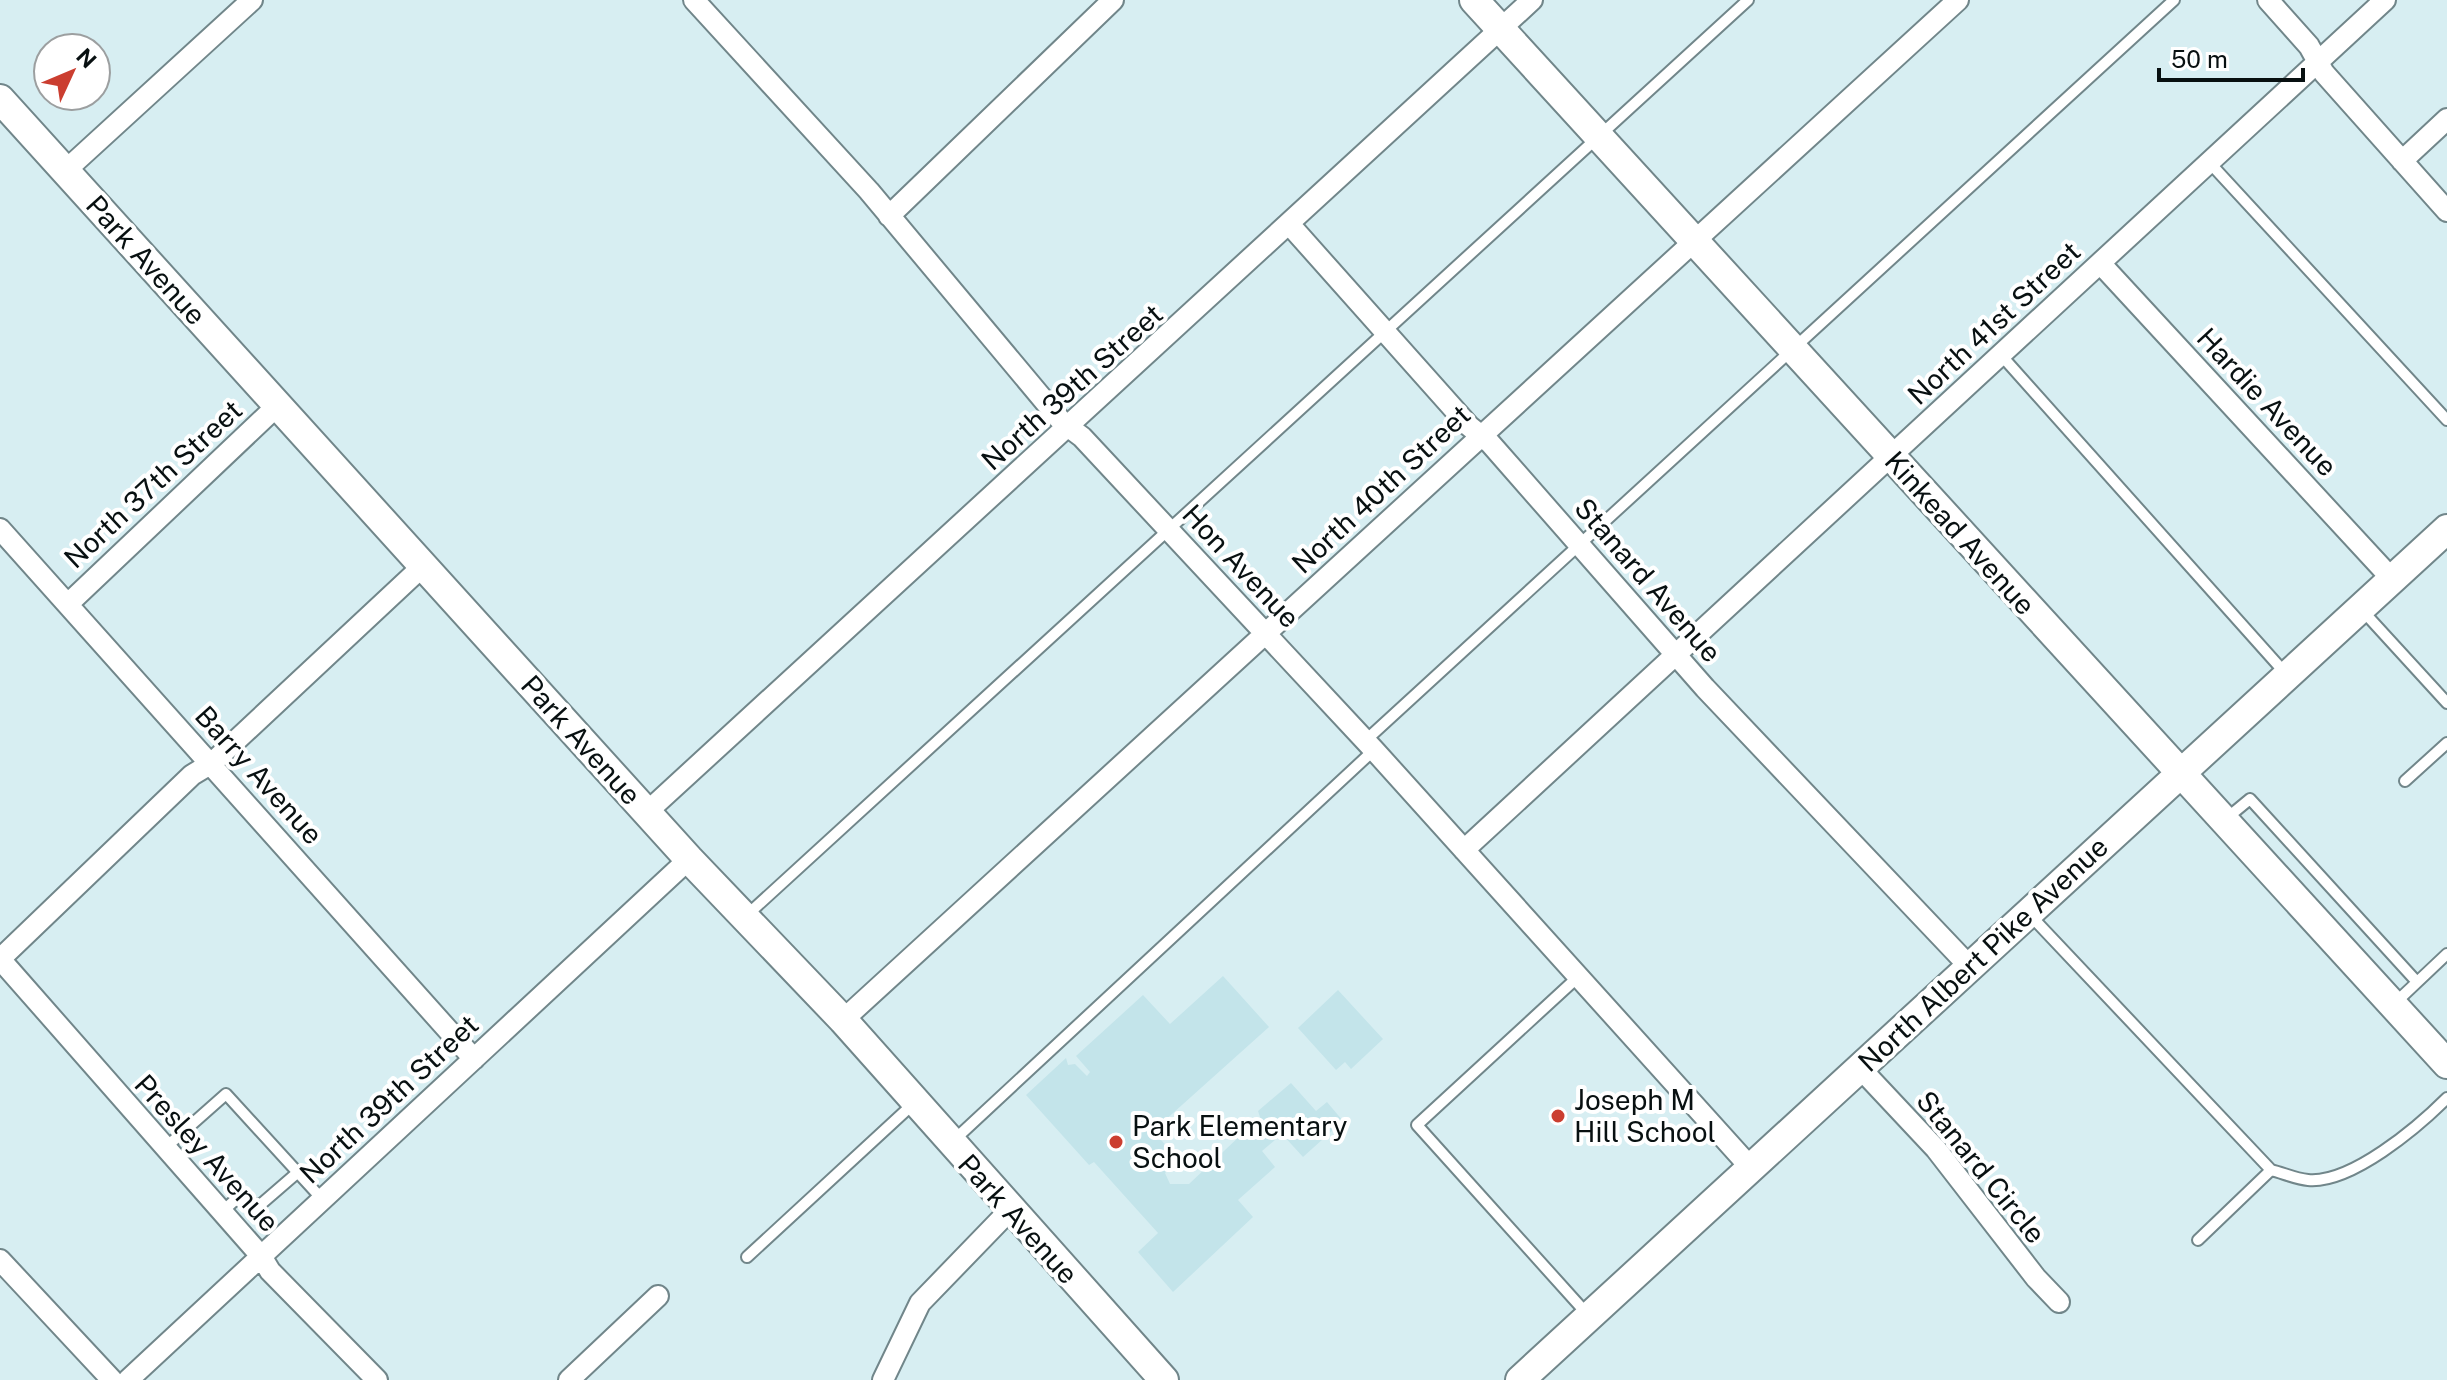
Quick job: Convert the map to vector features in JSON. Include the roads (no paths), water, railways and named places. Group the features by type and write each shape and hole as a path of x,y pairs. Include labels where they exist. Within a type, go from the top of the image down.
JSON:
{"street":[{"path":"65,171 252,0"},
{"name":"Hon Avenue","path":"694,0 889,216 994,344 1069,427 1267,633 1751,1168"},
{"path":"889,216 1113,0"},
{"name":"Kinkead Avenue","path":"1474,0 2447,1064"},
{"name":"North 39th Street","path":"647,812 1532,0"},
{"name":"North 40th Street","path":"843,1020 1958,0"},
{"path":"2268,0 2447,211"},
{"name":"North 41st Street","path":"1464,850 2385,0"},
{"name":"Park Avenue","path":"0,99 689,859 843,1020 1009,1211 1164,1380"},
{"path":"2402,161 2447,119"},
{"name":"Stanard Avenue","path":"1290,225 1579,543 1677,656 1970,967"},
{"name":"Hardie Avenue","path":"2100,263 2392,579"},
{"name":"North 37th Street","path":"68,604 278,405"},
{"name":"Barry Avenue","path":"0,529 474,1059"},
{"name":"North Albert Pike Avenue","path":"1520,1380 2447,529"},
{"path":"0,959 192,775 212,763 424,565"},
{"name":"North 39th Street","path":"128,1380 689,859"},
{"name":"Presley Avenue","path":"0,959 261,1256 270,1271 377,1380"},
{"name":"Stanard Circle","path":"1860,1068 1936,1149 2036,1278 2059,1302"},
{"path":"883,1380 920,1303 1009,1211"},
{"path":"0,1260 112,1380"},
{"path":"569,1380 658,1296"}],"lane":[{"path":"744,917 1748,0"},
{"path":"951,1144 1579,543 1794,351 2174,0"},
{"path":"2209,162 2447,420"},
{"path":"2001,355 2287,675"},
{"path":"2360,608 2447,703"},
{"path":"2405,781 2447,743"},
{"path":"2223,821 2250,799 2417,982"},
{"path":"2028,914 2271,1170 2310,1181 2358,1167 2417,1128 2447,1098"},
{"path":"2393,1005 2447,954"},
{"path":"1579,975 1417,1125 1589,1316"},
{"path":"165,1148 226,1094 322,1199"},
{"path":"747,1257 915,1103"},
{"path":"2198,1240 2271,1170"},
{"path":"222,1212 235,1200 260,1205 297,1173"}],"place":[{"name":"Joseph M Hill School","path":"1558,1116"},
{"name":"Park Elementary School","path":"1116,1142"}]}
